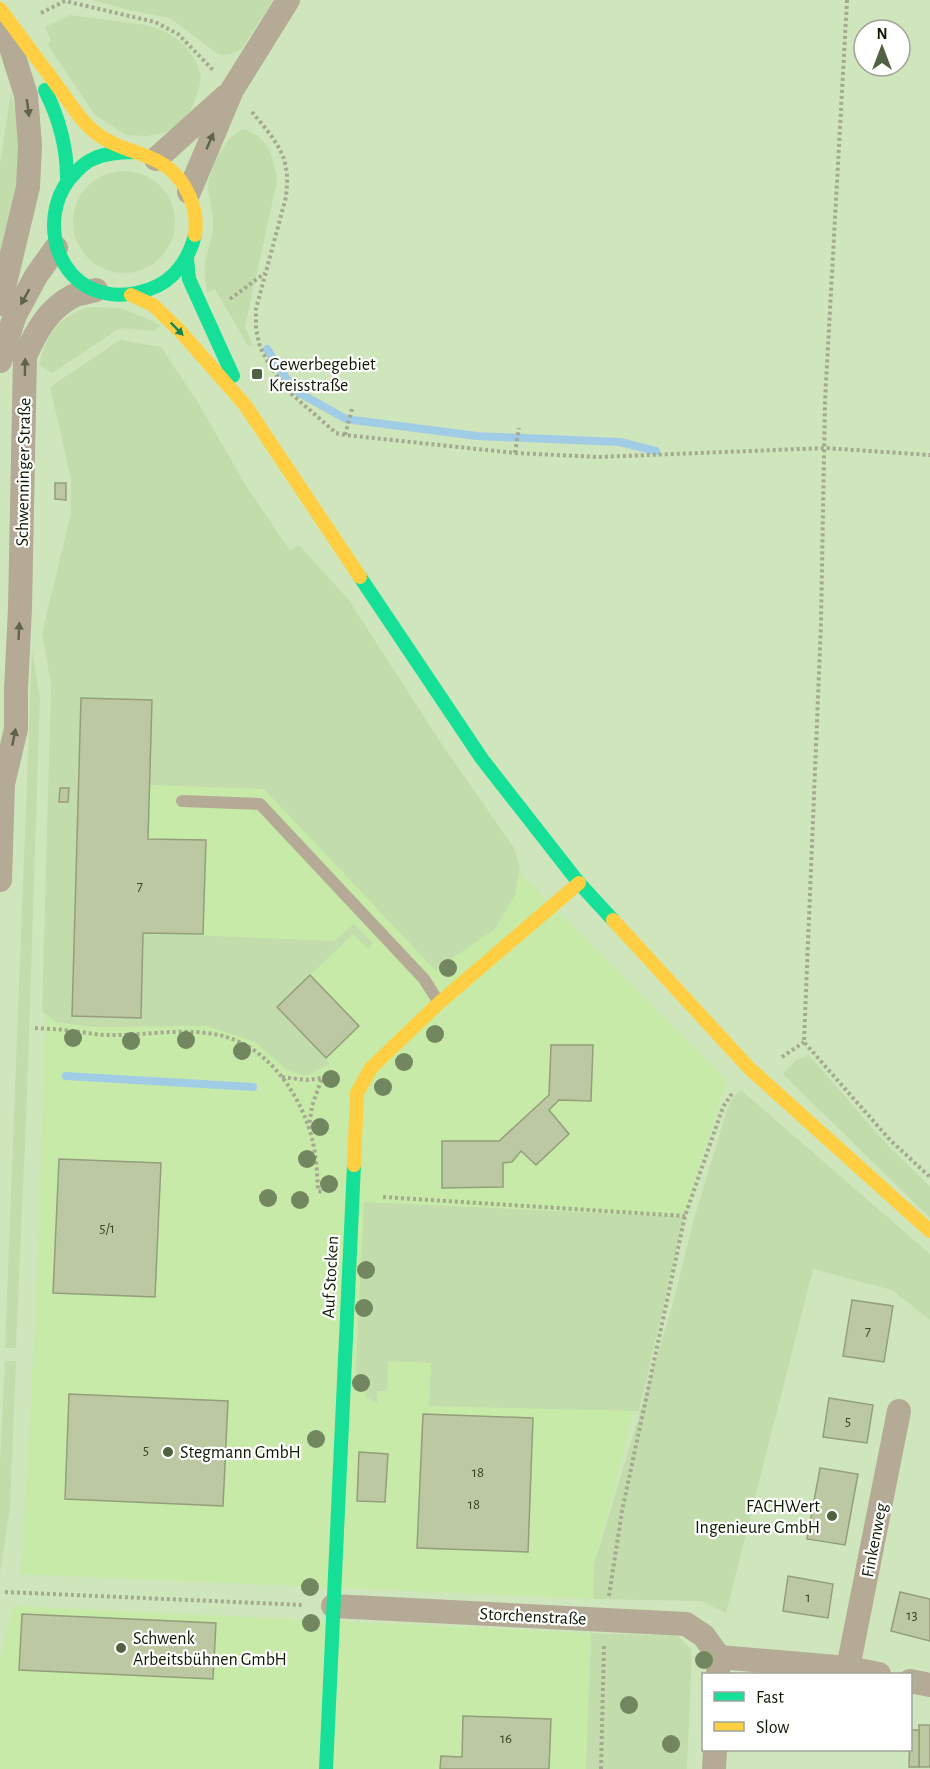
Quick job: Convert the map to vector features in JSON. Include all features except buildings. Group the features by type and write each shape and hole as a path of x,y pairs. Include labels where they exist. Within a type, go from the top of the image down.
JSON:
{"street":[{"path":"189,192 232,90 288,0"},
{"path":"0,10 85,122 103,139 156,159 175,172 189,192 196,214 195,237 187,259 173,277 153,289 131,295 113,295 96,290 79,280 66,266 56,248 52,224 56,200 68,178 86,162 108,153 133,152"},
{"path":"0,10 52,103 68,156 68,178"},
{"path":"0,10 26,95 30,145 28,187 0,304"},
{"path":"156,159 232,90"},
{"path":"0,361 15,315 36,276 56,248"},
{"path":"187,259 189,279 245,405"},
{"name":"Schwenninger Straße","path":"0,880 1,781 16,729 8,690 20,608 25,356 38,329 54,309 73,296 96,290"},
{"path":"131,295 153,305 180,331 245,405 482,759 579,882 749,1068 930,1231"},
{"name":"Auf Stocken","path":"326,1769 357,1093 371,1068 440,1003 579,882"},
{"name":"Finkenweg","path":"848,1668 899,1412"},
{"name":"Storchenstraße","path":"333,1606 686,1624 704,1636 719,1666 848,1668 874,1673"},
{"path":"912,1681 930,1685"},
{"path":"714,1769 715,1751"}],"lane":[{"path":"182,801 260,804 424,979 440,1003"}],"path":[{"path":"847,0 825,401 821,623 804,1042 890,1140 930,1177"},
{"path":"35,16 65,1 155,22 178,34 253,113 279,148 286,167 286,197 256,309 256,329 260,347 288,392 336,433 515,453 598,457 825,448 930,455"},
{"path":"227,301 266,273"},
{"path":"345,435 352,409"},
{"path":"515,453 519,428"},
{"path":"35,1028 106,1035 187,1032 213,1034 238,1040 263,1056 282,1077 297,1101 309,1128 316,1160 318,1191 322,1191"},
{"path":"608,1598 622,1511 685,1216 723,1107 749,1068 777,1060 804,1042"},
{"path":"282,1077 319,1081 309,1128"},
{"path":"376,1196 685,1216"},
{"path":"5,1592 333,1606"},
{"path":"601,1769 604,1634"}],"shaded area":[{"path":"93,0 273,0 241,50 228,55 218,54 170,18"},
{"path":"70,15 146,25 164,31 177,39 196,61 201,75 199,89 189,114 165,133 146,136 126,135 95,115 48,45 51,40 45,27"},
{"path":"11,91 19,138 18,169 14,200 0,260 0,165"},
{"path":"242,129 258,136 264,142 274,164 277,181 245,327 253,345 248,346 215,289 207,293 204,268 213,229 209,179 215,160 230,138"},
{"path":"124,171 143,175 160,186 171,203 175,222 171,241 160,258 143,269 124,273 105,269 88,258 77,241 73,222 77,203 88,186 105,175"},
{"path":"94,307 121,308 161,325 154,331 120,328 52,373 39,365 46,344 57,326 73,313"},
{"path":"120,340 161,347 197,401 245,484 290,551 299,545 348,599 441,743 514,848 520,867 515,895 495,929 435,970 264,789 149,785 151,700 81,698 72,1016 141,1018 143,933 334,941 354,924 373,943 368,949 353,934 277,1007 330,1064 306,1076 287,1070 255,1042 207,1026 94,1027 56,1022 42,1011 51,685 42,633 71,514 71,478 50,387"},
{"path":"32,650 40,698 27,1097 16,1348 5,1348"},
{"path":"57,655 340,690 727,1081 699,1167 594,1564 593,1599 21,1574 36,1309"},
{"path":"809,1055 889,1147 930,1186 930,1218 783,1074 795,1061"},
{"path":"741,1090 930,1254 930,1320 892,1290 813,1269 726,1613 701,1601 593,1599 594,1565 673,1303 693,1222 727,1110 732,1099"},
{"path":"364,1202 684,1217 639,1411 429,1406 431,1363 388,1361 387,1391 378,1391 377,1404 365,1396 365,1390 355,1389"},
{"path":"5,1361 16,1361 10,1508 0,1573 0,1463"},
{"path":"13,1606 591,1633 586,1769 0,1769 0,1662"},
{"path":"591,1633 678,1636 692,1650 687,1769 586,1769"}],"waterway":[{"path":"267,349 294,390 346,419 477,436 620,442 656,451"},
{"path":"66,1076 253,1087"}],"traffic: fast":[{"path":"45,90 61,132 66,155 67,178"},
{"path":"133,152 107,154 90,160 63,188 56,205 54,224 56,242 62,260 72,275 87,286 105,293 123,295 145,291 173,275 189,252 195,235"},
{"path":"187,259 189,279 233,376"},
{"path":"360,577 482,759 579,883 613,920"},
{"path":"326,1769 354,1165"}],"traffic: slow":[{"path":"0,9 89,127 116,145 157,161 169,168 180,179 193,205 196,220 195,235"},
{"path":"131,295 153,305 180,331 245,405 360,577"},
{"path":"354,1165 357,1093 371,1068 439,1003 579,883"},
{"path":"613,920 749,1068 930,1231"}],"place":[{"name":"Gewerbegebiet Kreisstraße","path":"257,374"},
{"name":"Stegmann GmbH","path":"168,1452"},
{"name":"FACHWert Ingenieure GmbH","path":"832,1516"},
{"name":"Schwenk Arbeitsbühnen GmbH","path":"121,1648"}]}
